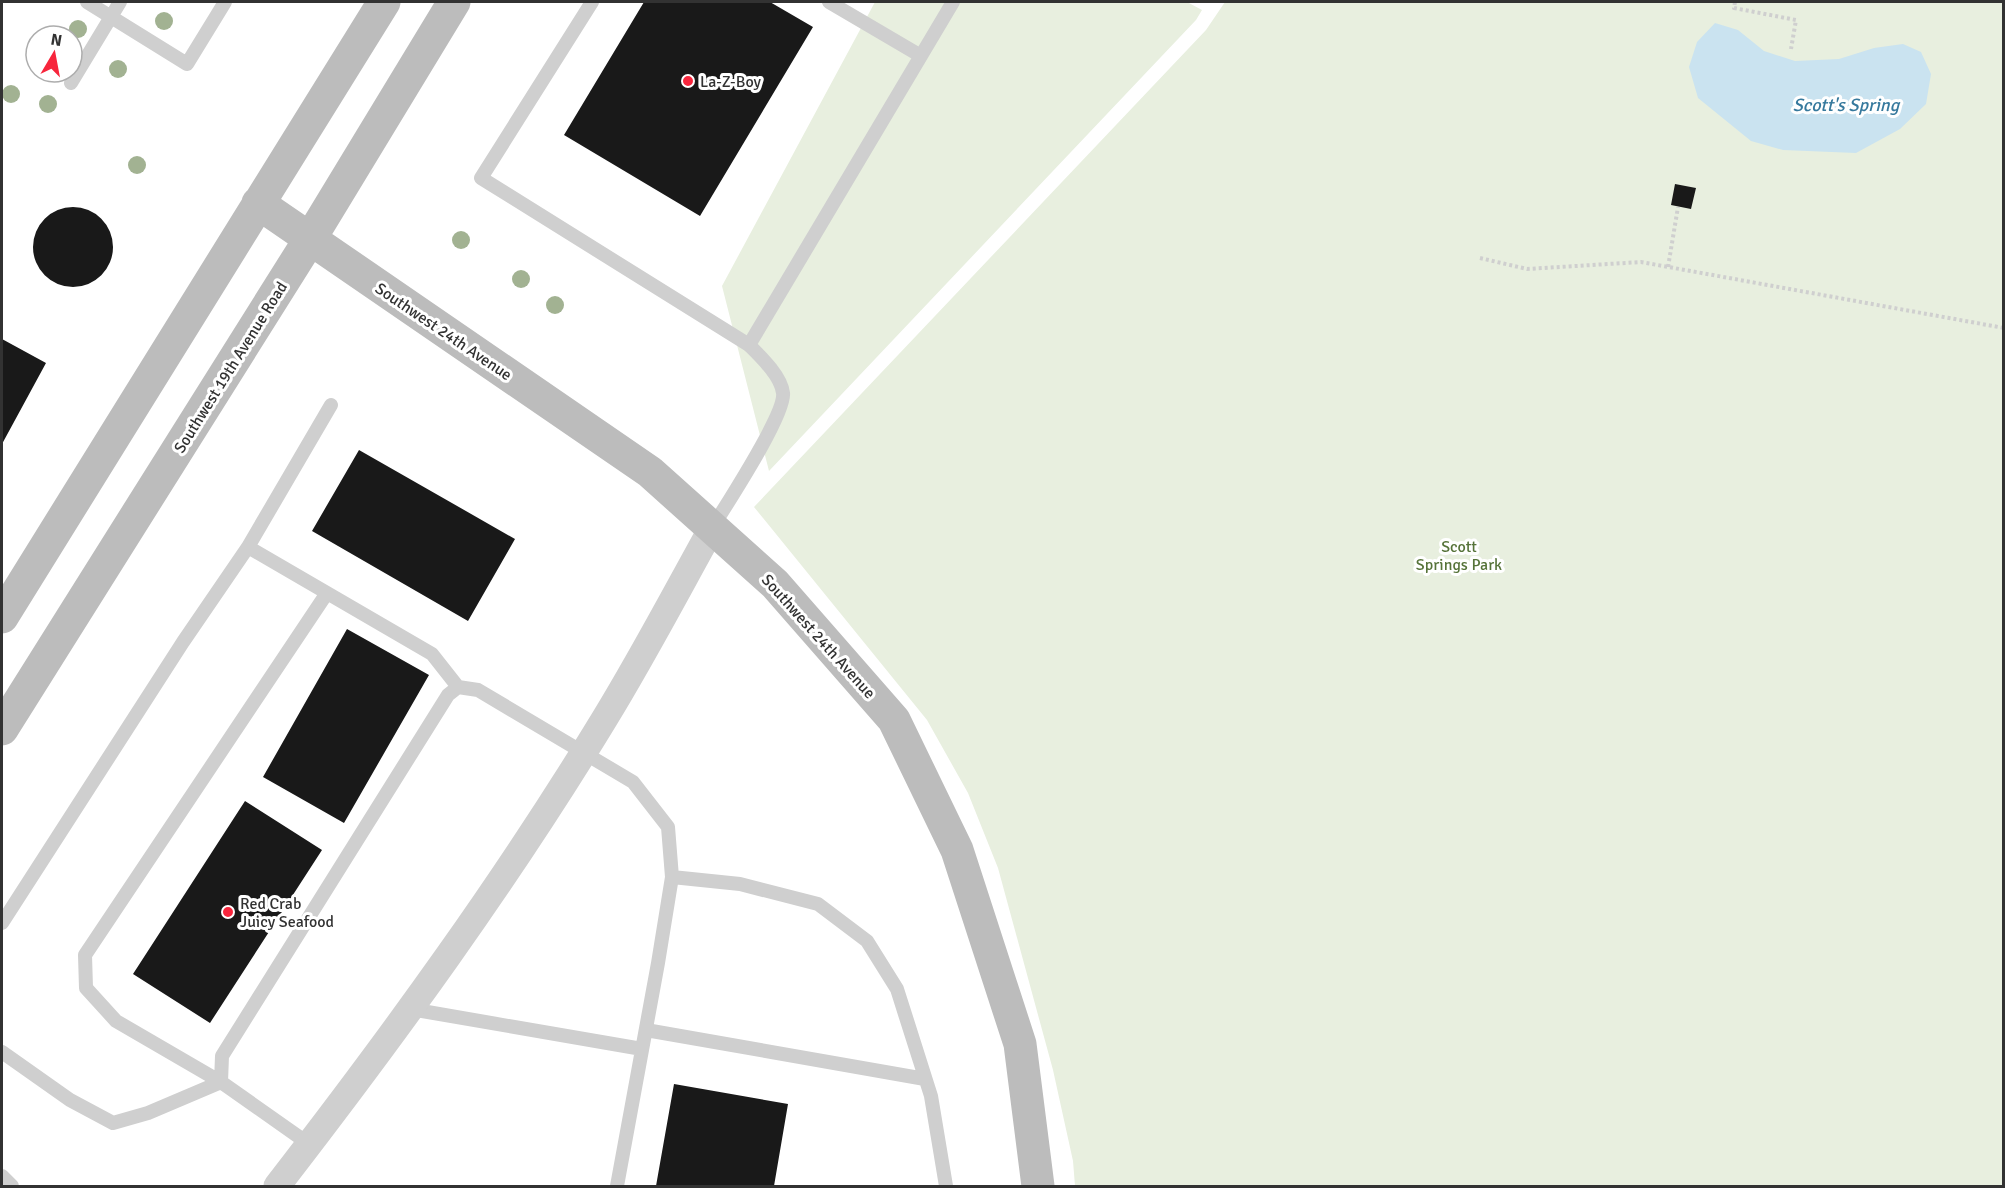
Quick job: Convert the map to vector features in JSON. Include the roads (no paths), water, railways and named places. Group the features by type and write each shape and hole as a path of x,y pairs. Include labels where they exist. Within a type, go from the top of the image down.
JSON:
{"main road":[{"path":"2,617 384,2"},
{"name":"Southwest 19th Avenue Road","path":"2,729 310,239 454,2"},
{"name":"Southwest 24th Avenue","path":"258,203 650,472 775,584 894,720 957,850 1020,1044 1038,1186"}],"street":[{"path":"277,1186 410,1009 499,883 605,717 712,528"}],"lane":[{"path":"87,2 187,64 225,2"},
{"path":"84,61 120,2"},
{"path":"592,2 481,178 749,345 772,369 784,393 778,418 712,528"},
{"path":"829,2 921,56"},
{"path":"749,345 953,2"},
{"path":"2,923 176,652 248,547 332,405"},
{"path":"248,547 432,654 458,687 478,690 633,782 668,827 672,877 617,1186"},
{"path":"309,1144 221,1082 116,1021 86,988 85,956 327,593"},
{"path":"221,1082 222,1056 448,694 458,687"},
{"path":"672,877 740,884 818,904 867,941 897,989 926,1078 946,1186"},
{"path":"410,1009 642,1049"},
{"path":"646,1030 926,1078"},
{"path":"2,1052 70,1100 113,1123 147,1113 221,1082"},
{"path":"2,1176 12,1186"}],"water":[{"name":"Scott's Spring","path":"1715,23 1738,30 1764,51 1795,61 1839,59 1874,48 1903,44 1921,52 1931,74 1926,104 1900,129 1856,153 1783,150 1751,141 1698,98 1689,67 1697,42"}],"place":[{"name":"La-Z-Boy","path":"688,81"},
{"name":"Red Crab Juicy Seafood","path":"228,912"}],"park label":[{"name":"Scott Springs Park","path":"1459,555"}]}
